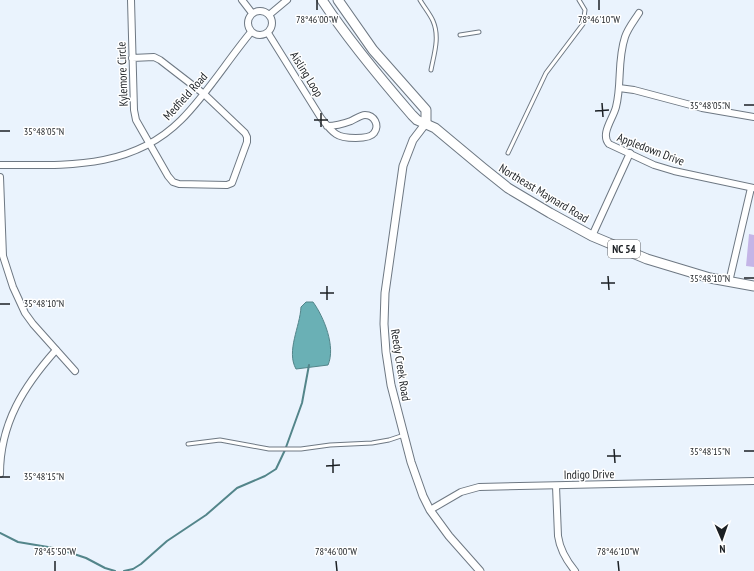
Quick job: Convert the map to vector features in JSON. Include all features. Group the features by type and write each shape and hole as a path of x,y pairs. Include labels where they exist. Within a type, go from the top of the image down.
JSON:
{"main road":[{"name":"Northeast Maynard Road","path":"322,0 342,30 412,116 417,120 435,128 508,188 550,214 592,236 647,259 710,278 754,286"},
{"path":"338,0 373,50 426,110 426,123"}],"street":[{"name":"Kylemore Circle","path":"131,0 134,110 136,120 170,179 179,184 227,185 232,183 242,158 247,142 247,136 204,94"},
{"path":"242,0 252,13"},
{"path":"269,15 287,0"},
{"path":"259,11 266,12 269,15 272,22 268,33 257,36 251,32 247,24 252,13 259,11"},
{"name":"Appledown Drive","path":"639,13 626,35 622,48 619,65 619,88 616,106 614,115 606,132 605,139 609,144 654,164 674,171 753,188 729,282"},
{"name":"Medfield Road","path":"0,166 77,164 102,161 122,156 150,143 177,124 204,94 251,32"},
{"name":"Aisling Loop","path":"268,33 327,126 336,134 342,138 361,138 370,136 377,128 376,121 372,116 365,115 340,125 327,126"},
{"path":"132,58 154,57 204,94"},
{"path":"619,88 634,90 702,108 754,117"},
{"name":"Reedy Creek Road","path":"426,123 413,140 403,166 385,293 384,324 386,352 391,385 404,436 423,496 430,510 449,536 480,571"},
{"path":"592,236 630,153"},
{"path":"0,177 3,256 13,287 25,313 33,324 75,371"},
{"path":"0,474 0,457 3,441 17,404 25,388 56,350"},
{"name":"Indigo Drive","path":"430,510 461,492 479,487 754,481"},
{"path":"556,486 559,543 564,557 575,571"}],"lane":[{"path":"420,0 433,20 436,29 436,42 431,70"},
{"path":"508,153 546,73 583,24 585,10 579,0"},
{"path":"460,35 479,32"},
{"path":"188,444 220,440 269,449 301,449 330,445 372,443 404,436"}],"shaded area":[{"path":"749,234 754,235 754,267 746,266"}],"water":[{"path":"306,302 313,302 325,324 330,341 330,358 328,365 296,369 292,355 294,339 301,307"}],"waterway":[{"path":"124,571 133,569 141,564 167,541 206,515 237,488 265,476 276,469 285,450 302,403 309,365"},
{"path":"0,533 18,542 68,552 115,571"}]}
